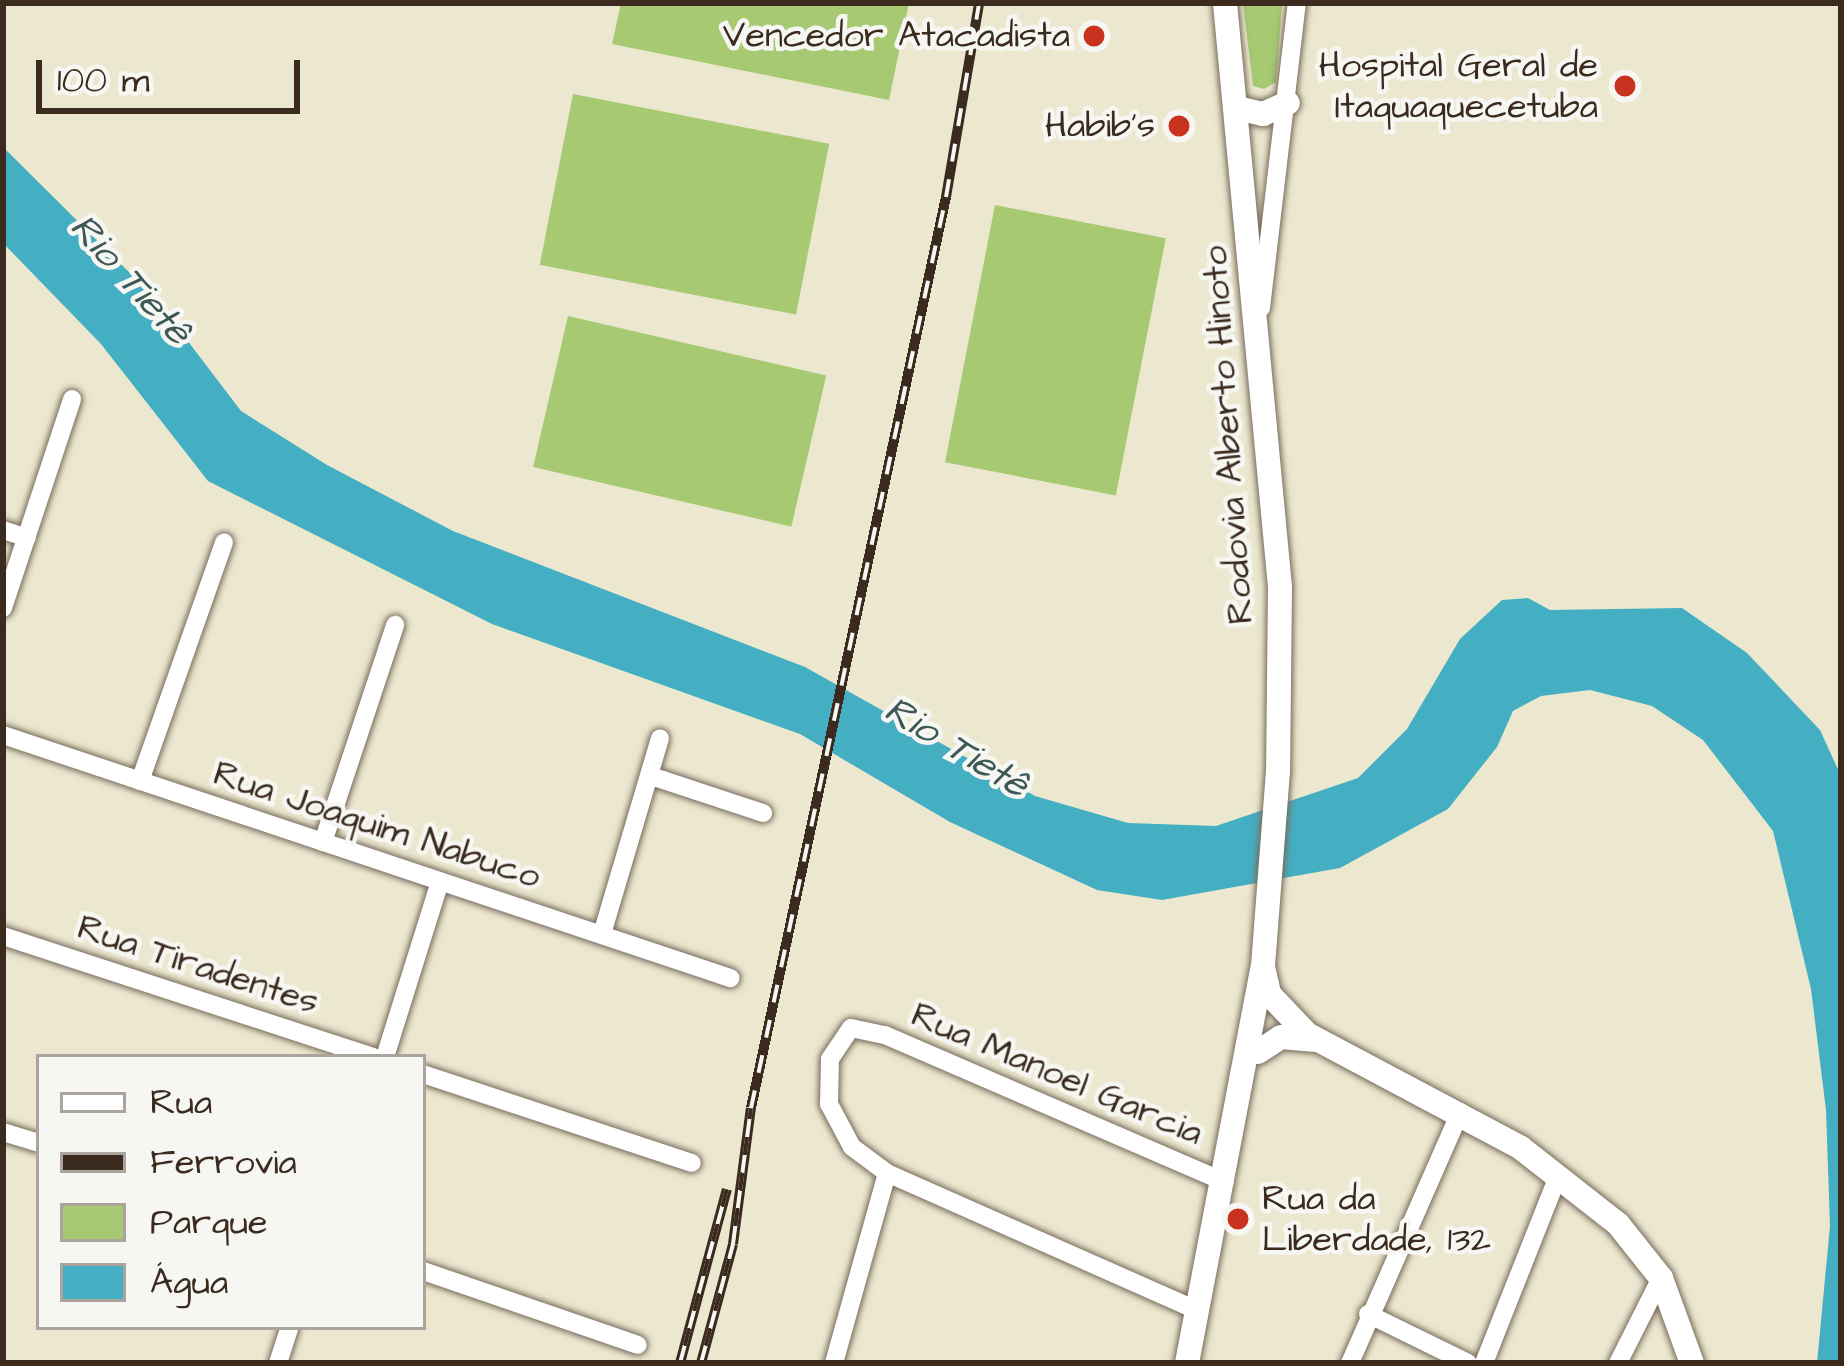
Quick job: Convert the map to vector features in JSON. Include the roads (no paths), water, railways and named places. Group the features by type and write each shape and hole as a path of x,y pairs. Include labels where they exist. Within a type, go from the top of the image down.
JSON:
{"main road":[{"name":"Rodovia Alberto Hinoto","path":"1225,3 1279,564 1278,771 1262,967 1274,1002"},
{"path":"1237,108 1263,114 1288,103"},
{"name":"Rodovia Alberto Hinoto","path":"1267,927 1274,1002"},
{"path":"1187,1363 1225,1182 1262,967"},
{"path":"1235,1127 1274,1002 1319,1041 1460,1112 1559,1174 1618,1224 1660,1278 1692,1363"},
{"path":"1258,1052 1281,1036 1319,1041"}],"street":[{"path":"1258,326 1298,3"},
{"path":"3,608 72,399"},
{"path":"3,530 27,538"},
{"path":"140,781 224,542"},
{"path":"323,842 395,625"},
{"name":"Rua Joaquim Nabuco","path":"3,735 730,978"},
{"path":"602,934 660,738"},
{"path":"651,776 763,813"},
{"path":"386,1054 440,881"},
{"name":"Rua Tiradentes","path":"3,936 364,1054"},
{"name":"Rua Manoel Garcia","path":"887,1173 852,1147 829,1104 836,1044 862,1028 1225,1182"},
{"path":"426,1075 692,1163"},
{"path":"1349,1363 1460,1112"},
{"path":"3,1132 36,1142"},
{"path":"834,1363 887,1173 1199,1311"},
{"path":"1484,1363 1559,1174"},
{"path":"426,1271 638,1345"},
{"path":"1618,1363 1660,1278"},
{"path":"1368,1314 1468,1363"},
{"path":"278,1363 289,1330"}],"water":[{"name":"Rio Tietê","path":"3,147 155,298 241,411 327,465 453,531 805,667 1035,796 1128,823 1216,826 1358,778 1407,729 1460,639 1502,600 1528,598 1550,610 1682,608 1747,653 1820,730 1841,776 1841,1363 1817,1363 1830,1226 1826,1110 1811,989 1773,831 1703,740 1652,706 1590,690 1541,696 1513,711 1497,747 1448,809 1340,868 1162,900 1097,890 950,822 800,734 492,624 208,481 101,344 3,243"}],"railway":[{"path":"701,1363 733,1244 751,1108 946,197 979,3"},
{"path":"680,1363 727,1189"}],"place":[{"name":"Vencedor Atacadista","path":"1094,36"},
{"name":"Hospital Geral de Itaquaquecetuba","path":"1625,86"},
{"name":"Habib's","path":"1179,126"},
{"name":"Rua da Liberdade, 132","path":"1238,1219"}]}
